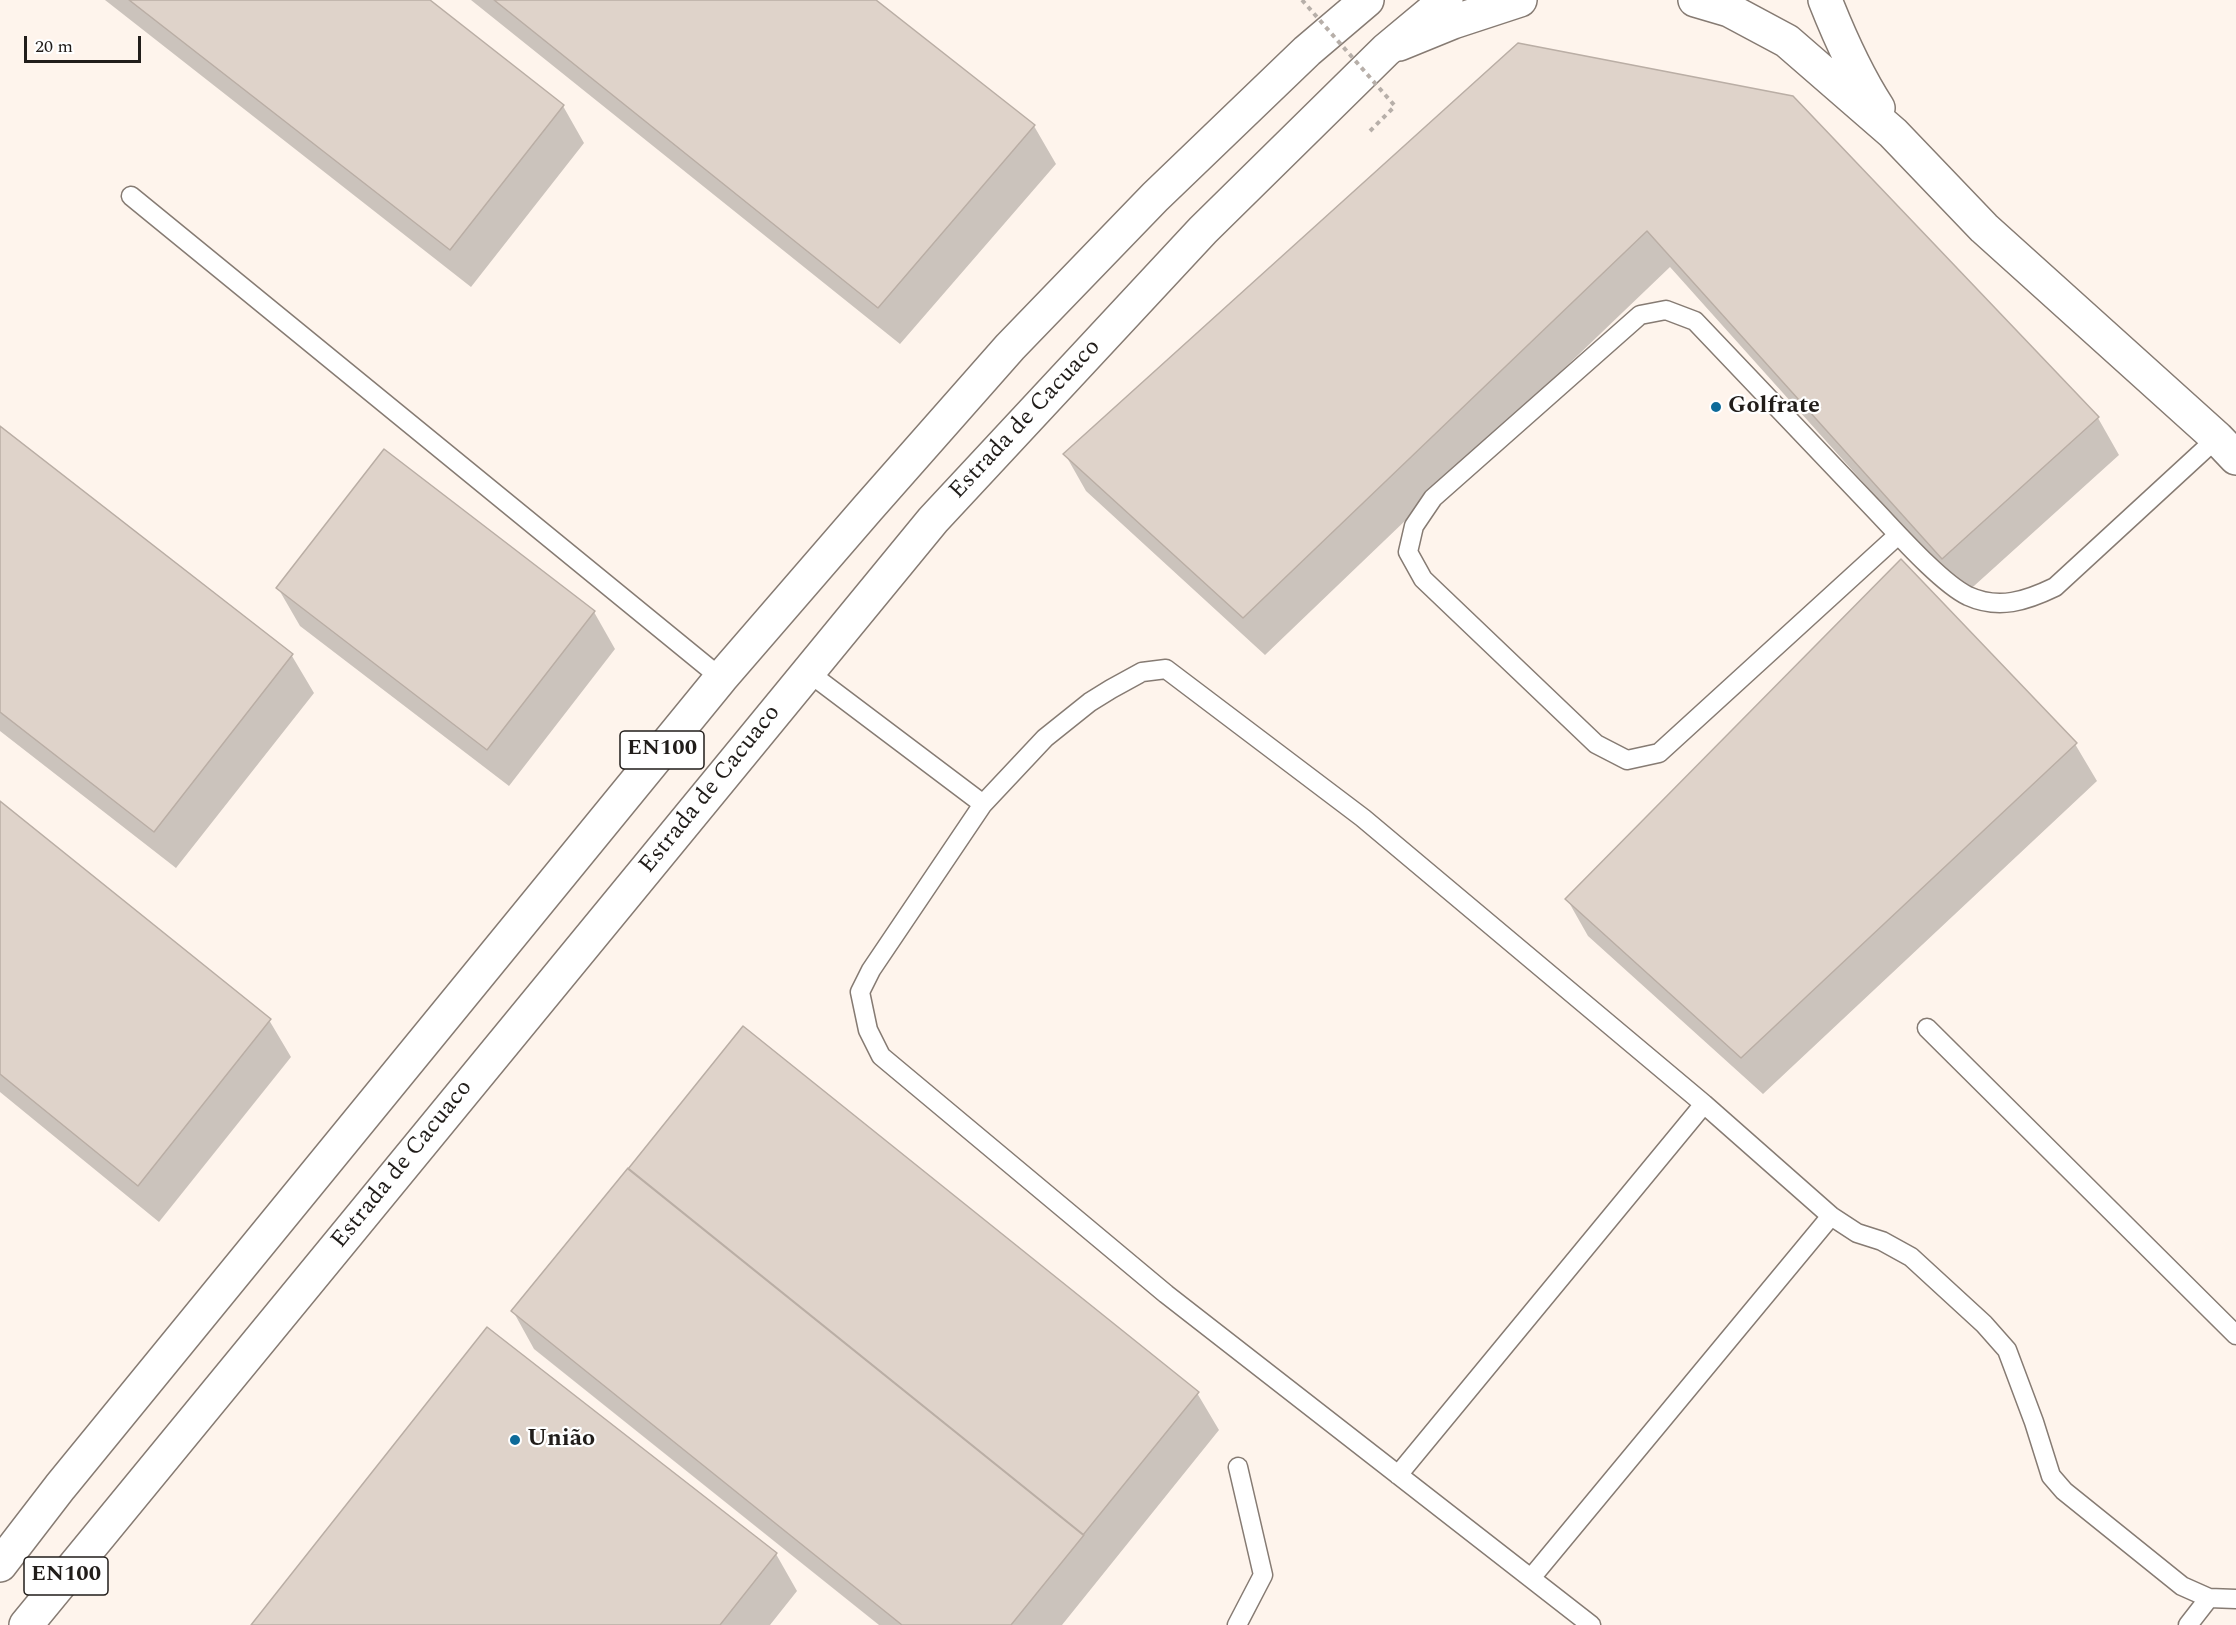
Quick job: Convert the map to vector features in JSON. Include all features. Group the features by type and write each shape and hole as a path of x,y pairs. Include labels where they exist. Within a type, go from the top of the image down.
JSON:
{"main road":[{"name":"EN100","path":"0,1565 68,1478 721,678 1010,347 1155,197 1307,51 1367,0"},
{"name":"Estrada de Cacuaco","path":"26,1625 933,520 1203,230 1386,50 1446,0"},
{"path":"1386,50 1453,22 1520,0"},
{"path":"1695,0 1729,10 1787,41 1893,133 1984,228 2227,448"},
{"path":"1825,0 1862,83 1893,133"}],"lane":[{"path":"131,196 721,678"},
{"path":"1899,535 1659,753 1627,760 1596,744 1587,736 1423,579 1408,552 1414,526 1432,498 1640,315 1666,310 1695,321 1899,535 1949,583 1966,595 1986,602 2004,603 2029,599 2055,587 2227,448"},
{"path":"1591,1625 1166,1294 881,1056 868,1030 860,992 872,970 982,804 1045,738 1090,702 1142,672 1166,669 1363,818 1704,1104 1831,1216 1857,1233 1882,1241 1911,1257 1984,1324 2007,1350 2051,1476 2064,1491 2182,1586 2209,1598 2236,1599"},
{"path":"808,672 982,804"},
{"path":"1927,1028 2233,1327"},
{"path":"1398,1475 1704,1104"},
{"path":"1531,1578 1831,1216"},
{"path":"1237,1625 1263,1575 1252,1538 1238,1467"},
{"path":"2188,1625 2209,1598"}],"path":[{"path":"1302,0 1395,106 1370,131"}],"building":[{"path":"129,0 430,0 564,105 450,250"},
{"path":"494,0 876,0 1035,125 878,308"},
{"path":"1518,43 1793,96 2099,417 1942,559 1647,231 1243,618 1063,454"},
{"path":"0,426 293,654 154,832 0,712"},
{"path":"384,449 595,611 487,750 276,588"},
{"path":"1901,559 2077,743 1741,1058 1565,899"},
{"path":"0,801 271,1019 138,1186 0,1074"},
{"path":"743,1026 1199,1392 1083,1535 628,1169"},
{"path":"628,1168 1084,1535 1011,1625 902,1625 511,1311"},
{"name":"União","path":"487,1327 777,1553 720,1625 251,1625"}],"place":[{"name":"Golfrate","path":"1716,407"},
{"name":"União","path":"515,1440"}]}
